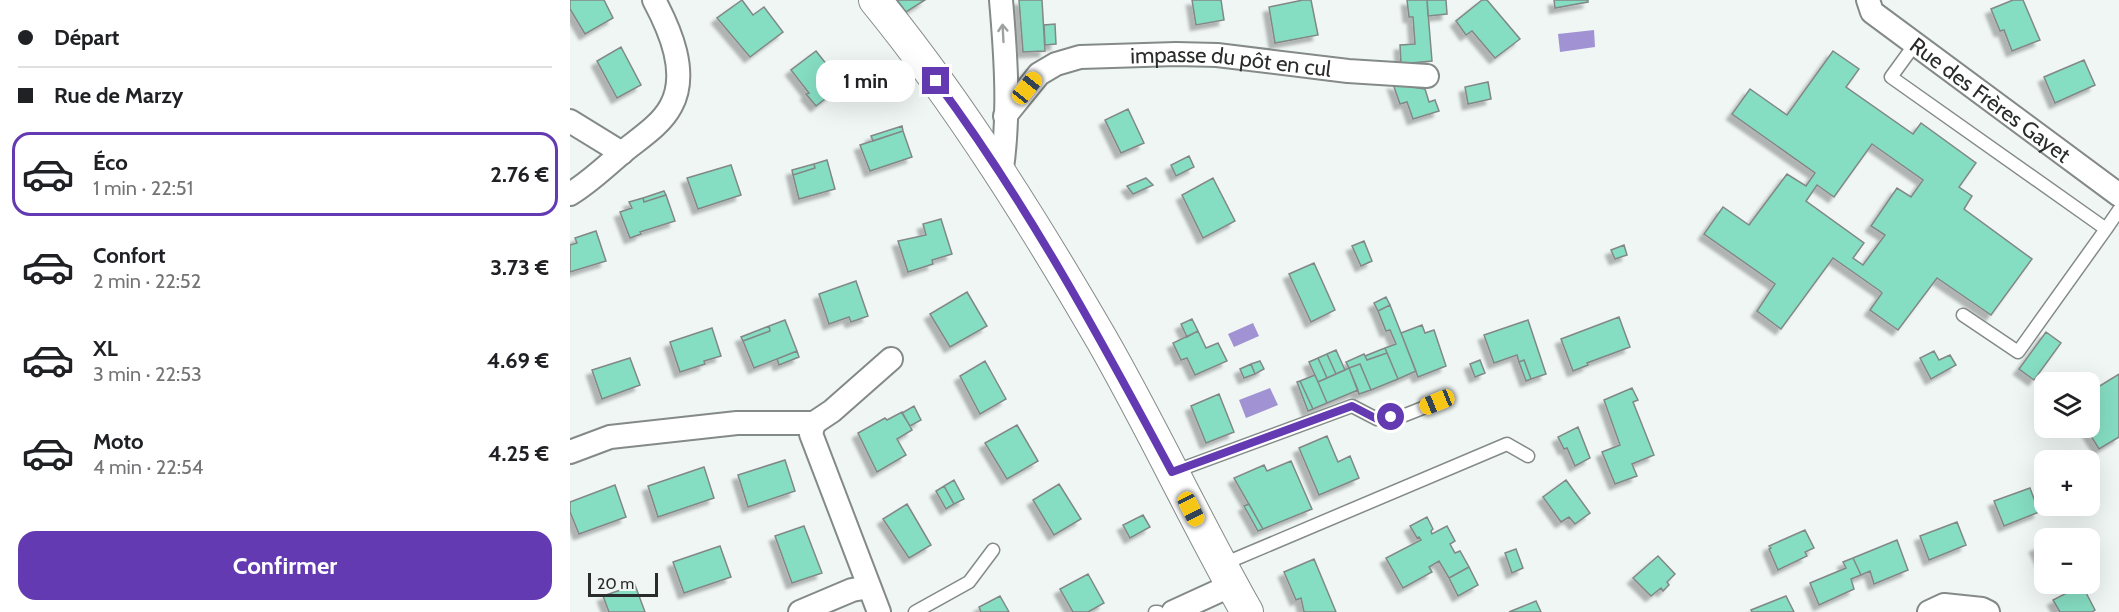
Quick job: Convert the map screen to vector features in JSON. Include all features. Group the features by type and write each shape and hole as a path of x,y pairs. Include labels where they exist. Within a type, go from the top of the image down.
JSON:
{"main road":[{"path":"875,0 963,116 1102,340 1247,612"}],"street":[{"path":"570,195 589,183 657,125 671,106 677,90 678,64 667,25 654,0"},
{"path":"1001,0 1005,65 1005,148 1001,175"},
{"name":"Rue des Frères Gayet","path":"1868,0 1872,12 2119,195"},
{"name":"impasse du pôt en cul","path":"1039,74 1056,64 1080,57 1176,54 1217,55 1348,71 1427,76"},
{"path":"1005,65 1039,74 1005,116"},
{"path":"570,121 622,153"},
{"path":"570,452 610,436 737,423 814,423 832,411 891,359"},
{"path":"814,423 811,434 879,612"},
{"path":"1173,612 1226,575"},
{"path":"800,612 852,590 869,587"},
{"path":"1929,612 1944,605 1982,609 1988,612"}],"lane":[{"path":"1915,44 1892,78 2106,229"},
{"path":"1963,315 2018,352 2119,210"},
{"path":"1172,472 1352,406 1377,419 1405,415 1437,402"},
{"path":"1226,575 1507,444 1528,456"},
{"path":"915,612 969,582 993,550"}],"shaded area":[{"path":"1594,30 1595,47 1560,52 1558,34"},
{"path":"1253,323 1259,336 1234,347 1228,334"},
{"path":"1270,388 1278,405 1246,418 1239,400"}],"building":[{"path":"570,0 604,0 613,18 585,34 570,9"},
{"path":"742,0 753,15 764,7 783,32 750,57 717,18"},
{"path":"897,0 925,0 906,12"},
{"path":"1019,0 1042,0 1045,51 1023,52"},
{"path":"1192,0 1221,0 1224,20 1196,25"},
{"path":"1311,0 1318,35 1275,43 1269,7"},
{"path":"1407,0 1427,0 1432,61 1401,64 1400,45 1415,44 1413,17 1409,17"},
{"path":"1427,0 1446,0 1447,14 1428,16"},
{"path":"1482,0 1487,0 1520,39 1495,58 1472,31 1466,35 1456,21"},
{"path":"1554,0 1588,0 1588,2 1555,8"},
{"path":"2013,0 2023,0 2040,40 2012,51 2004,30 2000,31 1991,9"},
{"path":"1055,24 1056,44 1045,45 1044,25"},
{"path":"621,47 641,85 617,98 597,61"},
{"path":"816,51 843,85 816,106 791,70"},
{"path":"1833,51 1859,69 1846,87 1913,134 1921,123 1976,163 1959,187 1972,196 1964,209 2032,259 1991,315 1937,278 1898,330 1870,310 1882,293 1833,258 1781,329 1757,311 1775,284 1704,234 1723,207 1749,225 1787,174 1806,186 1815,173 1732,114 1750,89 1787,115","holes":["1872,144 1923,180 1911,197 1897,188 1871,226 1885,235 1863,265 1853,258 1864,243 1806,201 1817,185 1834,197"]},
{"path":"2084,60 2095,85 2055,103 2044,77"},
{"path":"1488,82 1491,99 1468,104 1465,87"},
{"path":"1393,84 1425,89 1429,102 1435,100 1439,111 1413,119 1407,102 1400,104"},
{"path":"1128,109 1144,143 1121,153 1105,120"},
{"path":"902,126 903,131 873,141 871,136"},
{"path":"903,131 912,157 870,171 860,145"},
{"path":"1189,156 1194,167 1176,176 1171,165"},
{"path":"827,160 835,189 799,199 793,175 815,168 814,164"},
{"path":"814,164 815,168 793,175 792,170"},
{"path":"731,165 741,195 698,209 687,178"},
{"path":"1146,178 1153,185 1133,194 1127,186"},
{"path":"1213,178 1235,221 1203,238 1182,195"},
{"path":"664,191 666,195 644,202 643,198"},
{"path":"666,195 675,221 640,232 641,234 630,238 620,212 632,208 629,202 643,198 644,202"},
{"path":"941,219 952,254 932,260 933,264 908,272 898,241 926,235 923,224"},
{"path":"596,231 606,261 570,272 570,245 577,243 575,238"},
{"path":"1364,241 1372,261 1361,266 1352,246"},
{"path":"1624,245 1627,255 1615,259 1611,250"},
{"path":"1314,263 1335,310 1311,322 1289,274"},
{"path":"856,281 868,316 851,322 849,317 829,324 819,294"},
{"path":"967,292 987,326 950,347 930,314"},
{"path":"1386,297 1390,305 1378,311 1374,303"},
{"path":"1390,305 1416,371 1398,379 1385,348 1396,344 1390,330 1386,331 1378,311"},
{"path":"1619,317 1630,347 1587,363 1588,365 1573,371 1561,339"},
{"path":"1192,319 1198,331 1187,337 1181,324"},
{"path":"785,320 797,351 754,368 743,341 770,331 769,326"},
{"path":"1528,320 1546,374 1531,379 1524,360 1519,362 1517,355 1494,363 1484,335"},
{"path":"1422,325 1425,333 1434,330 1446,366 1418,377 1401,333"},
{"path":"769,326 770,331 743,341 741,337"},
{"path":"712,328 721,356 680,372 670,342"},
{"path":"1198,331 1206,348 1218,343 1227,361 1195,375 1187,358 1181,360 1173,343"},
{"path":"2046,332 2061,343 2040,372 2034,372 2034,380 2019,369"},
{"path":"1385,348 1387,353 1367,360 1365,356"},
{"path":"1336,350 1345,370 1336,374 1327,354"},
{"path":"797,351 799,357 779,365 777,359"},
{"path":"1934,351 1939,360 1950,355 1956,365 1931,379 1920,358"},
{"path":"1387,353 1398,379 1371,390 1360,364 1349,368 1346,362 1364,354 1367,360"},
{"path":"1327,354 1336,374 1327,378 1318,358"},
{"path":"630,358 640,385 602,399 592,370"},
{"path":"1318,358 1327,378 1318,382 1309,362"},
{"path":"1480,360 1485,373 1475,377 1470,364"},
{"path":"1524,360 1531,379 1526,381 1519,362"},
{"path":"985,361 1006,399 980,414 960,376"},
{"path":"1260,361 1264,369 1255,374 1251,364"},
{"path":"1251,364 1255,374 1244,378 1240,369"},
{"path":"1360,364 1371,390 1359,394 1349,368"},
{"path":"1349,368 1358,390 1327,403 1318,382"},
{"path":"2119,374 2119,437 2099,449 2092,438 2100,438 2100,386"},
{"path":"1315,375 1327,403 1313,409 1300,381"},
{"path":"1300,381 1313,409 1308,411 1297,382"},
{"path":"1632,388 1638,400 1633,402 1654,455 1632,464 1637,476 1615,484 1602,452 1620,445 1604,400"},
{"path":"1219,394 1234,432 1206,443 1191,406"},
{"path":"914,406 921,420 910,426 902,413"},
{"path":"902,412 912,430 897,439 906,455 877,472 858,433 885,418 887,420"},
{"path":"1017,425 1038,461 1007,479 985,443"},
{"path":"1578,427 1590,458 1575,466 1567,448 1564,449 1558,437"},
{"path":"1327,436 1338,462 1350,456 1359,478 1319,495 1299,448"},
{"path":"785,460 795,491 748,507 738,475"},
{"path":"1291,461 1312,509 1263,529 1234,478 1264,465 1267,471"},
{"path":"704,467 714,498 658,517 648,486"},
{"path":"954,480 964,499 954,504 944,486"},
{"path":"1566,480 1590,513 1575,524 1569,517 1561,522 1543,497"},
{"path":"1059,484 1081,519 1054,535 1033,500"},
{"path":"615,485 626,517 579,534 570,512 570,502"},
{"path":"944,486 954,504 946,509 936,491"},
{"path":"2030,488 2034,499 2034,514 2004,526 1994,501"},
{"path":"907,504 931,545 909,558 883,519"},
{"path":"1249,504 1263,529 1258,531 1244,506"},
{"path":"1143,515 1150,527 1130,538 1123,525"},
{"path":"1427,517 1433,529 1432,534 1447,526 1455,541 1450,544 1455,553 1460,551 1469,567 1449,578 1439,561 1429,567 1432,572 1403,588 1386,558 1421,540 1417,538 1410,526"},
{"path":"1957,522 1966,545 1929,560 1920,536"},
{"path":"804,526 822,573 792,583 775,536"},
{"path":"1805,530 1814,548 1805,552 1807,556 1778,570 1769,546"},
{"path":"1897,540 1908,570 1874,584 1870,571 1861,575 1853,558"},
{"path":"720,546 731,577 684,593 673,562"},
{"path":"1516,549 1523,568 1512,573 1505,553"},
{"path":"1658,556 1675,574 1667,582 1669,585 1663,591 1661,588 1651,596 1633,578"},
{"path":"1853,558 1861,575 1851,579 1854,589 1819,605 1810,583 1846,568 1843,562"},
{"path":"1314,559 1336,612 1304,612 1301,598 1296,600 1284,572"},
{"path":"1469,567 1478,585 1458,596 1449,578"},
{"path":"1088,574 1104,603 1088,612 1073,612 1060,589"},
{"path":"635,585 645,612 609,612 603,596"},
{"path":"2065,594 2087,594 2095,610 2092,612 2060,612 2053,600"},
{"path":"1000,596 1009,612 981,612 979,607"},
{"path":"1786,596 1794,612 1752,612 1751,610"},
{"path":"1536,601 1541,612 1509,612"}],"route":[{"path":"936,81 963,116 1001,175 1102,340 1172,472 1352,406 1377,419 1391,417"}]}
